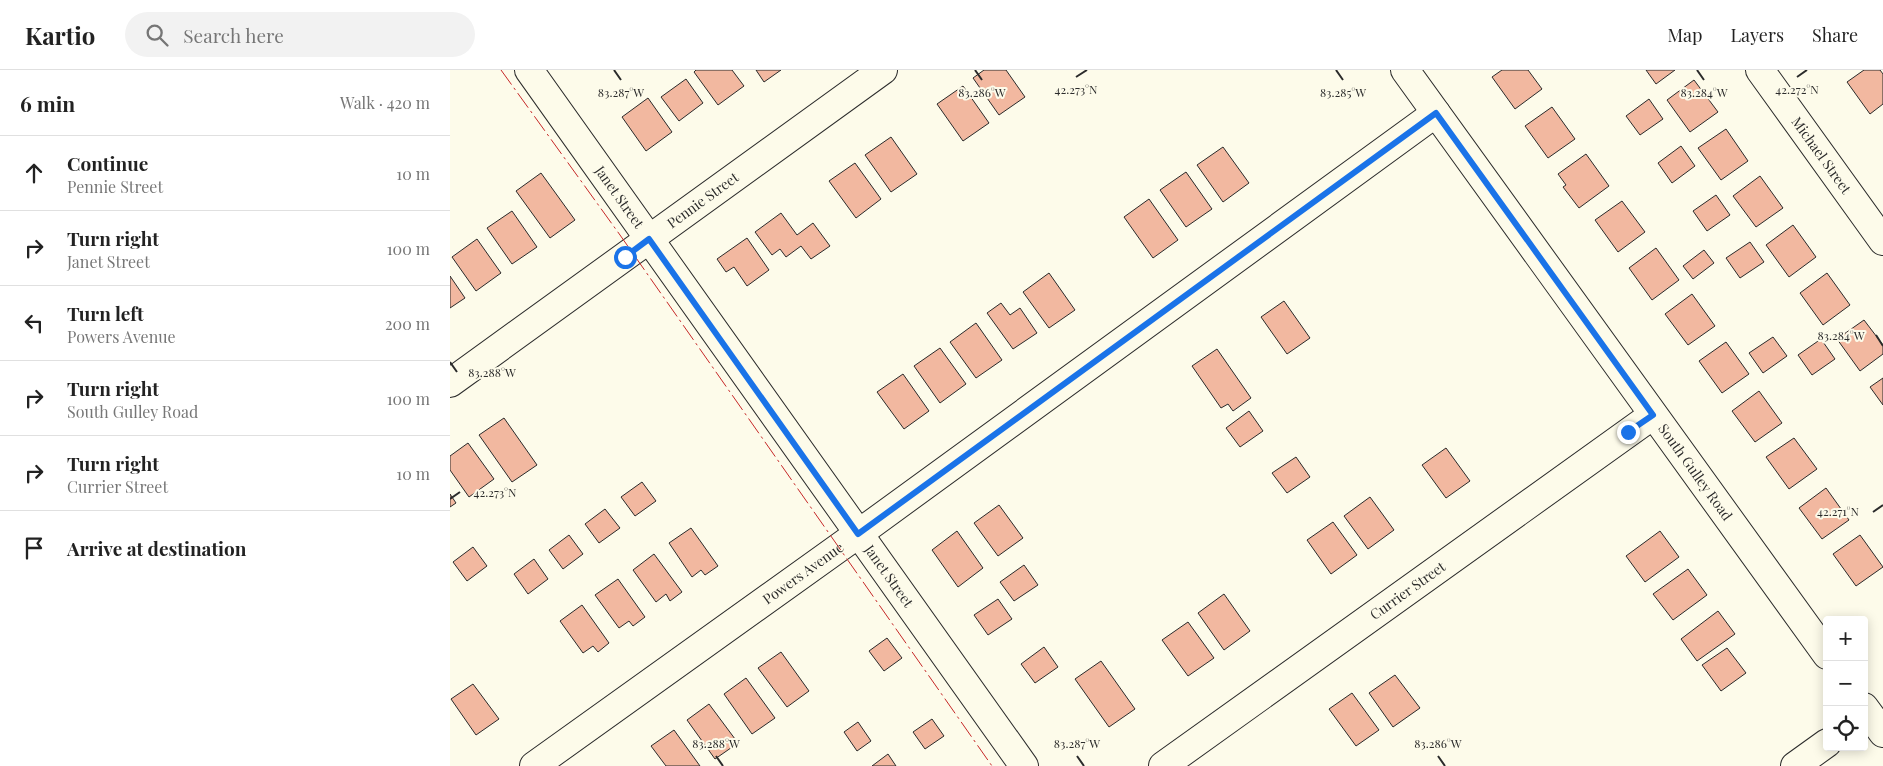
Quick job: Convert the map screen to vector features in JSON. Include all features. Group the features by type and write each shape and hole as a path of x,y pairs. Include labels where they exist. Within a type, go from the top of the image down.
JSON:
{"street":[{"name":"Janet Street","path":"529,70 1024,766"},
{"name":"Pennie Street","path":"450,383 883,70"},
{"name":"South Gulley Road","path":"1405,70 1823,649"},
{"name":"Michael Street","path":"1760,70 1883,241"},
{"name":"Powers Avenue","path":"534,766 858,534 1436,113"},
{"name":"Currier Street","path":"1163,766 1653,415"},
{"path":"1795,766 1823,746"}],"building":[{"path":"696,70 732,70 744,86 718,105 694,72"},
{"path":"756,70 781,70 764,82"},
{"path":"984,70 1006,70 1025,97 999,115 973,78"},
{"path":"1502,70 1528,70 1542,89 1515,109 1492,77"},
{"path":"1646,70 1675,70 1656,84"},
{"path":"1864,70 1880,70 1883,74 1883,104 1870,114 1847,82"},
{"path":"686,79 703,103 679,121 661,97"},
{"path":"1694,80 1718,112 1690,132 1667,100"},
{"path":"963,86 989,123 963,141 937,104"},
{"path":"648,98 672,132 646,151 622,117"},
{"path":"1649,99 1663,119 1640,135 1626,116"},
{"path":"1552,107 1575,139 1548,158 1525,126"},
{"path":"1726,129 1748,161 1721,180 1698,148"},
{"path":"891,137 917,174 891,192 865,155"},
{"path":"1681,146 1695,166 1672,183 1658,163"},
{"path":"1223,147 1249,183 1223,202 1197,165"},
{"path":"1586,154 1609,186 1579,208 1563,187 1566,185 1558,174"},
{"path":"855,163 881,199 856,218 829,181"},
{"path":"1186,172 1212,209 1186,227 1160,190"},
{"path":"541,173 575,220 550,238 516,191"},
{"path":"1760,176 1783,208 1756,227 1733,196"},
{"path":"1716,195 1730,215 1707,231 1693,211"},
{"path":"1149,199 1178,240 1153,258 1124,217"},
{"path":"1622,201 1645,232 1618,252 1595,220"},
{"path":"512,211 537,247 512,264 487,228"},
{"path":"781,213 797,235 813,223 830,246 811,259 801,246 786,257 780,249 772,255 755,232"},
{"path":"1793,225 1816,257 1789,277 1766,245"},
{"path":"747,238 769,270 747,286 734,267 726,272 717,259"},
{"path":"477,239 501,273 476,291 452,257"},
{"path":"1750,242 1764,262 1740,278 1726,258"},
{"path":"1656,248 1679,280 1652,300 1629,268"},
{"path":"1704,250 1714,263 1693,279 1683,266"},
{"path":"1049,273 1075,310 1049,328 1023,292"},
{"path":"1827,273 1850,305 1823,325 1800,293"},
{"path":"450,276 465,298 450,308"},
{"path":"1692,294 1715,326 1688,345 1665,314"},
{"path":"1284,301 1310,338 1287,354 1261,317"},
{"path":"1001,303 1010,315 1020,308 1037,333 1013,349 987,313"},
{"path":"1864,320 1883,345 1883,354 1860,371 1837,339"},
{"path":"976,323 1002,360 976,378 950,342"},
{"path":"1773,337 1787,356 1763,373 1749,353"},
{"path":"1821,339 1835,359 1812,375 1798,355"},
{"path":"1726,342 1749,374 1722,393 1699,361"},
{"path":"940,348 966,384 940,403 914,366"},
{"path":"1217,349 1251,398 1233,411 1228,404 1221,408 1192,366"},
{"path":"903,374 929,411 904,429 877,392"},
{"path":"1883,378 1883,405 1870,387"},
{"path":"1759,391 1782,423 1755,442 1732,411"},
{"path":"1249,411 1263,431 1240,447 1226,428"},
{"path":"504,418 537,465 512,482 479,435"},
{"path":"1794,438 1817,469 1789,489 1766,457"},
{"path":"468,443 494,479 469,497 450,470 450,456"},
{"path":"1446,448 1470,481 1446,498 1422,465"},
{"path":"1296,457 1310,477 1287,493 1272,473"},
{"path":"642,482 656,501 635,516 621,497"},
{"path":"1826,488 1849,520 1822,539 1799,508"},
{"path":"450,494 456,503 450,507"},
{"path":"1370,497 1394,530 1368,549 1344,516"},
{"path":"999,505 1023,538 998,556 974,523"},
{"path":"605,509 620,528 599,543 585,524"},
{"path":"1333,522 1357,555 1331,574 1307,540"},
{"path":"691,528 718,566 705,575 701,570 692,577 669,543"},
{"path":"957,531 983,568 958,587 932,550"},
{"path":"1660,531 1679,557 1645,582 1626,556"},
{"path":"569,535 583,554 563,569 549,550"},
{"path":"1860,535 1883,567 1856,586 1833,554"},
{"path":"473,547 487,566 467,581 453,562"},
{"path":"654,554 682,592 670,601 666,594 656,602 633,570"},
{"path":"534,559 548,579 528,594 514,574"},
{"path":"1024,565 1038,585 1014,601 1000,582"},
{"path":"1688,569 1707,595 1673,620 1653,594"},
{"path":"618,579 645,617 633,626 629,621 619,628 595,595"},
{"path":"1224,594 1250,631 1224,650 1198,613"},
{"path":"998,599 1012,619 988,635 974,615"},
{"path":"582,605 609,643 598,652 593,646 583,653 560,621"},
{"path":"1718,611 1735,634 1697,661 1681,639"},
{"path":"1188,622 1214,658 1188,676 1162,640"},
{"path":"887,638 902,658 884,671 869,651"},
{"path":"1044,647 1058,667 1035,683 1021,664"},
{"path":"1727,648 1746,673 1721,691 1702,665"},
{"path":"781,652 809,691 787,707 758,668"},
{"path":"1101,661 1135,709 1109,727 1075,679"},
{"path":"1395,675 1420,708 1393,727 1369,693"},
{"path":"746,678 775,718 752,734 724,694"},
{"path":"473,684 499,719 476,735 451,699"},
{"path":"1352,693 1379,730 1356,746 1329,709"},
{"path":"709,704 738,743 715,759 687,720"},
{"path":"932,719 944,736 925,749 913,732"},
{"path":"858,722 871,741 857,751 844,732"},
{"path":"674,730 700,766 666,766 651,746"},
{"path":"888,754 896,766 872,766"}],"power":[{"path":"501,70 620,235 992,766"}],"route":[{"path":"625,257 649,239 858,534 1436,113 1653,415 1628,432"}]}
